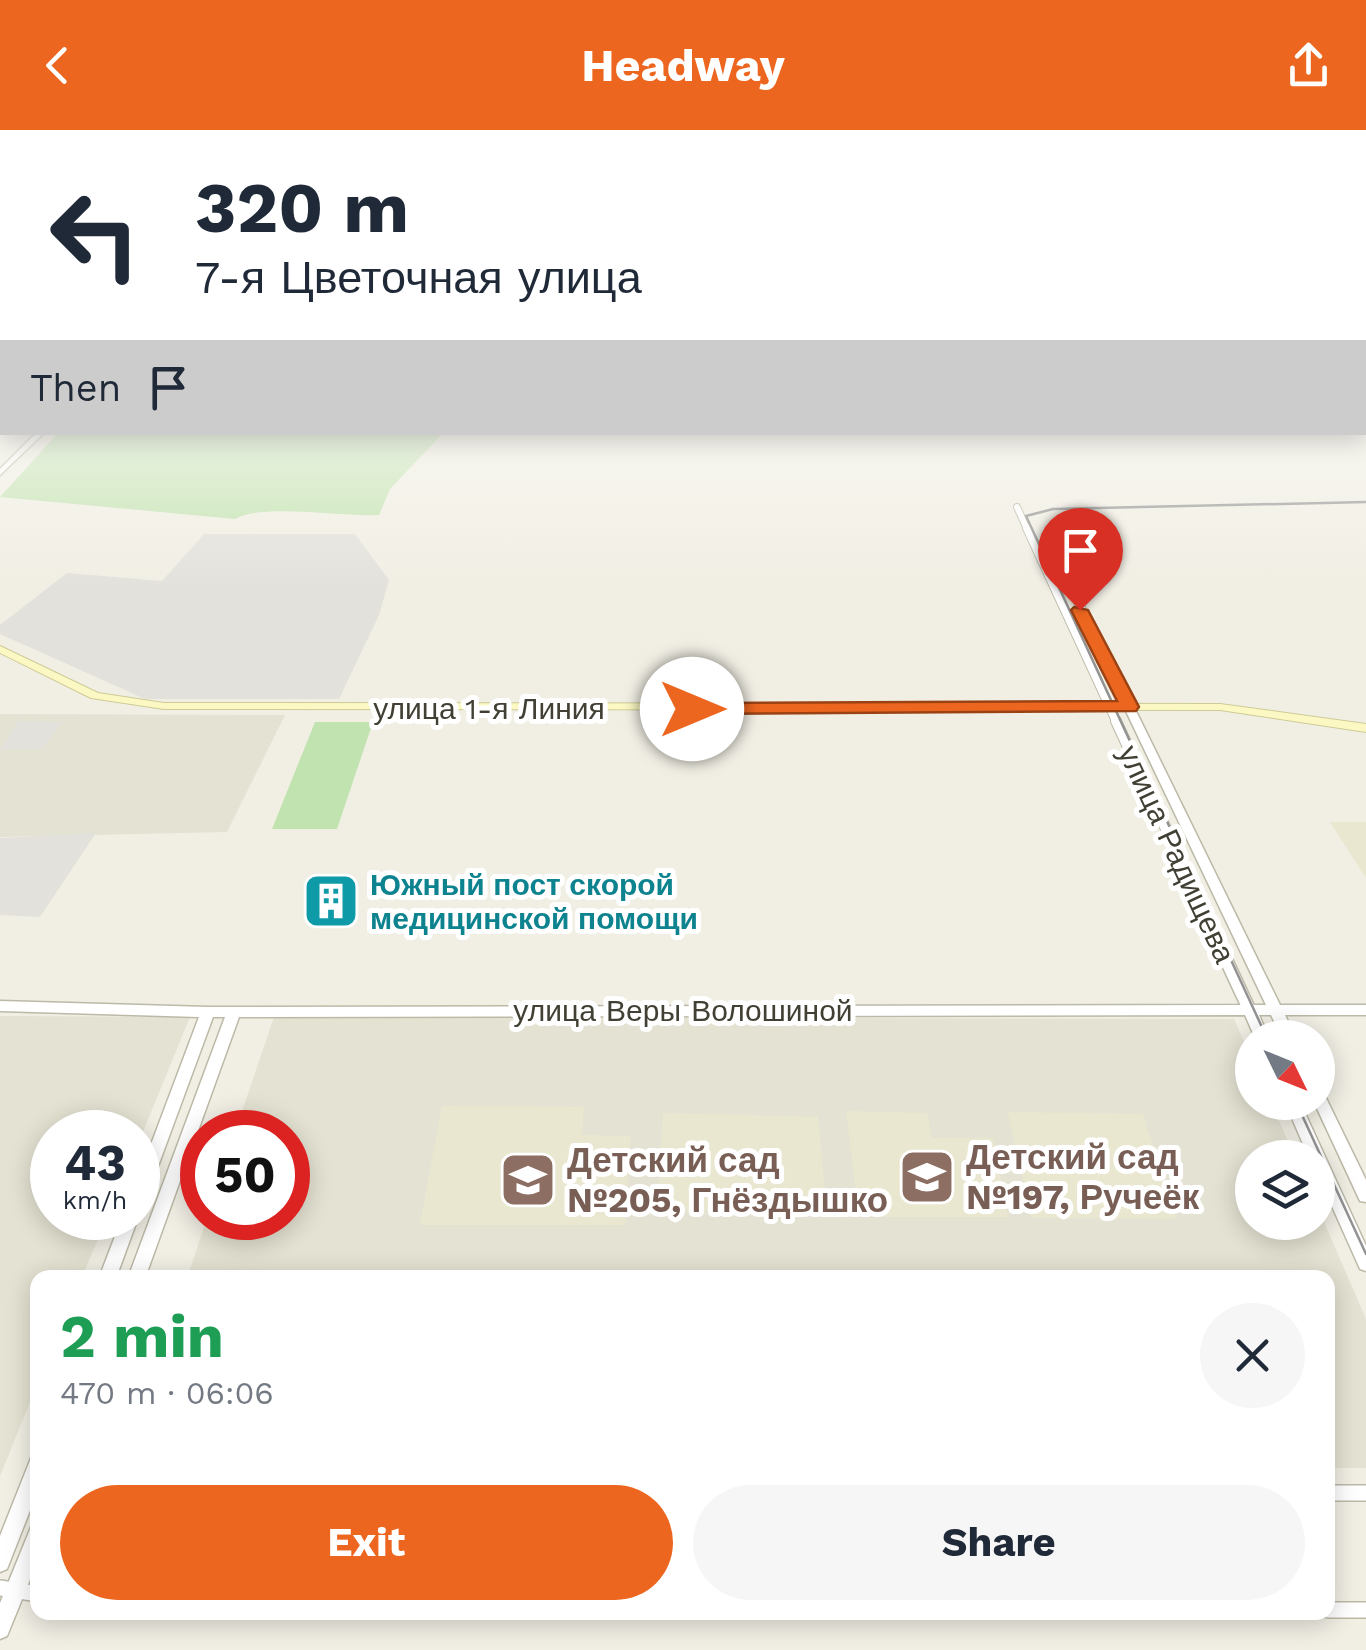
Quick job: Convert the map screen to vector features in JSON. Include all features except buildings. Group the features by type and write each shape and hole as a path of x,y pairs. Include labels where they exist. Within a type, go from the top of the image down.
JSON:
{"main road":[{"name":"улица 1-я Линия","path":"0,649 95,696 164,706 1109,708"},
{"path":"1109,708 1220,707 1366,728"}],"street":[{"path":"0,473 27,447"},
{"name":"улица Радищева","path":"1018,507 1254,1020"},
{"path":"1049,542 1130,707"},
{"name":"улица Радищева","path":"1130,707 1281,1020"},
{"name":"улица Веры Волошиной","path":"0,1006 208,1012 1366,1010"},
{"path":"160,1140 208,1012"},
{"path":"198,1110 234,1012"},
{"path":"1330,1120 1366,1196"},
{"path":"139,1270 180,1161"},
{"path":"1335,1197 1366,1264"},
{"path":"110,1270 122,1240"},
{"path":"0,1562 30,1485"},
{"path":"1335,1493 1366,1492"},
{"path":"0,1629 7,1590 30,1548"},
{"path":"1335,1610 1366,1610"}],"shaded area":[{"path":"204,534 355,534 389,580 379,615 339,699 145,699 0,634 0,625 67,573 162,581"},
{"path":"0,714 285,715 227,832 0,837"},
{"path":"18,721 62,722 43,749 0,749"},
{"path":"1330,822 1366,822 1366,878"},
{"path":"96,833 40,917 0,915 0,838"},
{"path":"0,1016 190,1017 152,1110 30,1110 30,1240 98,1240 85,1270 30,1270 30,1402 0,1476"},
{"path":"274,1017 1234,1019 1235,1120 1279,1120 1287,1140 1235,1140 1235,1240 1332,1240 1366,1319 1366,1468 1335,1468 1335,1270 190,1270 200,1240 310,1240 310,1110 242,1110"},
{"name":"Детский сад №205, Гнёздышко","path":"442,1106 584,1107 582,1135 631,1136 625,1225 420,1225"},
{"name":"Детский сад №197, Ручеёк","path":"846,1111 927,1113 932,1138 993,1138 1008,1217 859,1217"},
{"path":"1008,1112 1143,1114 1176,1219 1031,1218"},
{"path":"663,1113 818,1117 827,1214 657,1210"}],"green space":[{"path":"45,447 430,447 390,489 379,515 283,511 235,519 0,497"},
{"path":"315,722 373,722 337,829 272,829"}],"tram line":[{"path":"1259,1020 1026,516 1053,509 1366,502"},
{"path":"1304,1120 1366,1254"}],"place":[{"name":"Южный пост скорой медицинской помощи","path":"331,901"},
{"name":"Детский сад №197, Ручеёк","path":"927,1177"},
{"name":"Детский сад №205, Гнёздышко","path":"528,1180"}],"route":[{"path":"692,709 1130,707 1080,610"}]}
